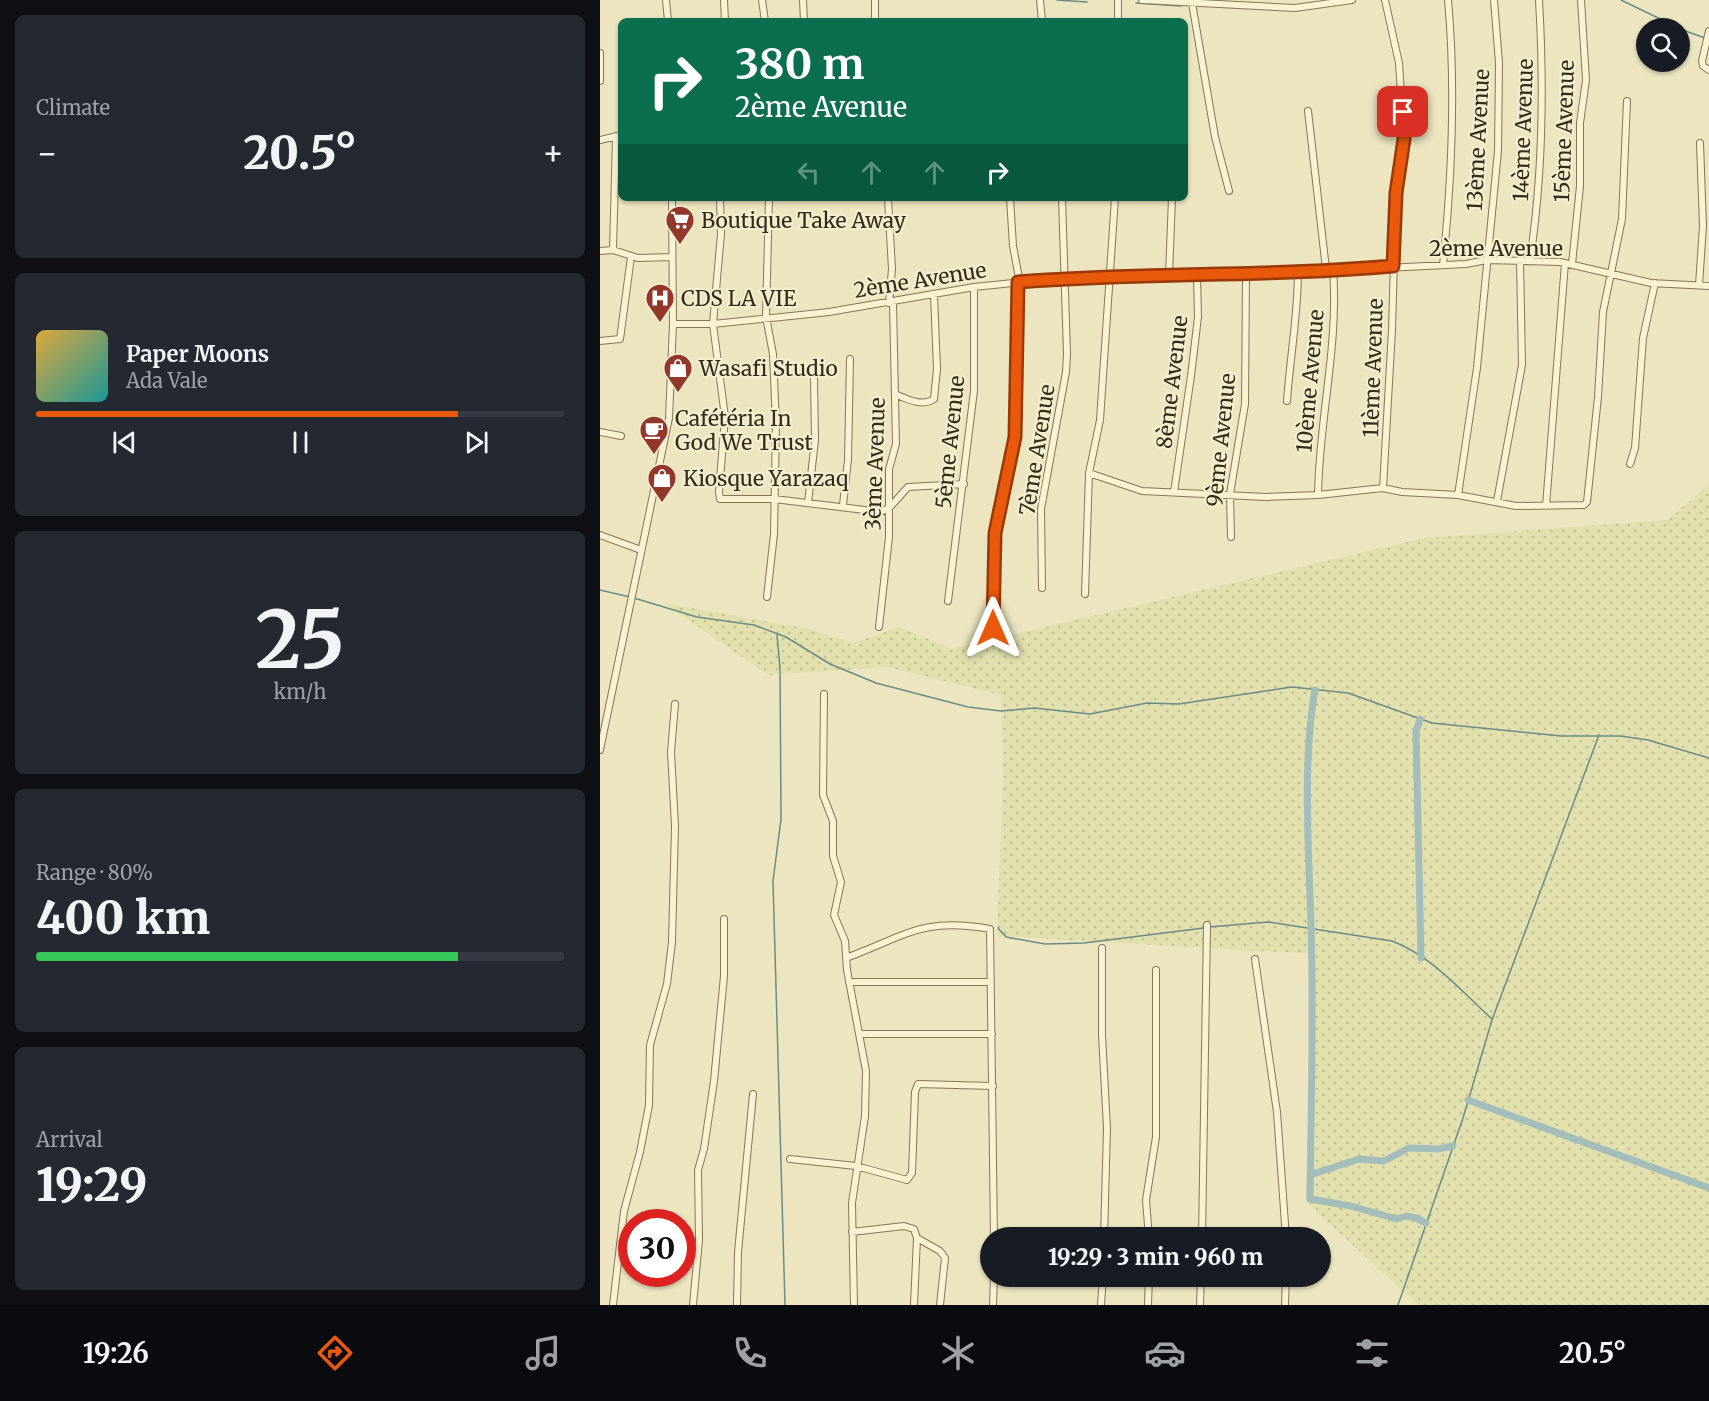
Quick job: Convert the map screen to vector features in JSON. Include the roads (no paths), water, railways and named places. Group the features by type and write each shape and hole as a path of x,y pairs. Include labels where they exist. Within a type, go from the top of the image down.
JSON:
{"street":[{"path":"666,0 668,18"},
{"path":"724,0 725,18"},
{"path":"762,0 765,18"},
{"path":"802,0 804,18"},
{"path":"875,0 875,18"},
{"path":"1040,0 1042,18"},
{"path":"1118,0 1118,18"},
{"path":"1142,0 1192,3 1212,1 1295,8 1352,0"},
{"name":"11ème Avenue","path":"1383,488 1396,193 1404,139 1400,63 1385,0"},
{"path":"1443,265 1450,190 1452,118 1448,0"},
{"name":"13ème Avenue","path":"1458,495 1477,368 1498,151 1499,63 1494,0"},
{"name":"14ème Avenue","path":"1530,260 1538,204 1540,158 1542,55 1539,0"},
{"name":"15ème Avenue","path":"1546,506 1568,263 1580,186 1580,123 1586,80 1581,0"},
{"path":"1192,3 1201,68 1222,173 1229,191"},
{"path":"1709,31 1702,61 1702,66 1709,70"},
{"path":"600,52 600,81"},
{"path":"1089,474 1142,491 1318,495 1383,488 1402,492 1458,495 1516,506 1584,505 1587,502 1598,397 1601,329 1609,272 1622,219 1627,101"},
{"name":"10ème Avenue","path":"1308,111 1329,269 1334,345 1326,394 1318,495"},
{"path":"600,140 618,136 613,250"},
{"path":"1699,285 1703,226 1700,143"},
{"path":"600,750 669,418 673,324 672,201"},
{"path":"720,201 721,234 712,324 725,417 718,497 724,501 774,499 843,505 880,512 890,507 909,487 964,484"},
{"path":"767,597 774,534 776,401 773,354 766,317 769,201"},
{"name":"3ème Avenue","path":"879,627 889,537 890,464 896,444 888,201"},
{"path":"993,628 995,533 1015,437 1018,282 1010,201"},
{"path":"1062,201 1065,278"},
{"path":"1085,594 1089,474 1101,420 1115,201"},
{"path":"1169,275 1172,201"},
{"path":"600,251 613,250 631,257 672,257"},
{"path":"600,341 620,339 631,257"},
{"name":"2ème Avenue","path":"673,324 712,324 891,303 974,287 1065,278 1246,275 1443,265 1486,260 1568,263 1655,283 1709,286"},
{"path":"1497,501 1522,365 1520,260"},
{"path":"1287,401 1298,300 1298,271"},
{"name":"8ème Avenue","path":"1174,492 1198,317 1197,275"},
{"name":"9ème Avenue","path":"1231,537 1230,494 1244,418 1246,275"},
{"name":"7ème Avenue","path":"1042,588 1041,509 1048,481 1068,353 1065,278"},
{"path":"1630,464 1635,448 1645,328 1655,283"},
{"name":"5ème Avenue","path":"948,601 975,381 974,287"},
{"path":"895,394 912,401 929,402 934,399 937,369 934,295"},
{"path":"843,505 848,460 850,359"},
{"path":"808,503 815,440 814,378"},
{"path":"600,432 621,436"},
{"path":"600,535 641,550"},
{"path":"824,694 823,795 833,821 833,856 840,882 834,915 845,941 849,982 861,1034 866,1071 865,1116 856,1166 852,1232 854,1305"},
{"path":"614,1305 624,1211 648,1113 650,1045 667,984 672,942 674,805 671,752 675,704"},
{"path":"693,1305 699,1240 698,1170 704,1149 714,1081 724,976 724,919"},
{"path":"846,957 917,928 938,924 990,929 994,1227"},
{"path":"1202,1227 1207,927"},
{"path":"1102,948 1102,1035 1107,1128 1104,1227"},
{"path":"1255,959 1277,1112 1285,1227"},
{"path":"1148,1227 1146,1200 1156,1137 1156,970"},
{"path":"849,982 989,982"},
{"path":"861,1034 992,1034"},
{"path":"790,1159 856,1166 902,1180 910,1178 915,1092 918,1084 993,1086"},
{"path":"737,1305 738,1252 753,1094"},
{"path":"852,1232 904,1226 914,1229 916,1238 914,1305"},
{"path":"916,1238 940,1251 945,1258 940,1305"},
{"path":"993,1305 994,1287"},
{"path":"1101,1305 1102,1287"},
{"path":"1148,1305 1149,1287"},
{"path":"1200,1305 1201,1287"},
{"path":"1285,1305 1286,1287"}],"waterway":[{"path":"1057,0 1087,2"},
{"path":"1621,0 1658,18"},
{"path":"1136,3 1181,6"},
{"path":"1690,33 1705,38"},
{"path":"1397,265 1398,230"},
{"path":"600,590 630,597"},
{"path":"634,598 697,617 754,625 786,637 830,664 876,683 968,707 1001,711 1034,708 1090,714 1147,703 1179,704 1292,687 1348,693 1432,723 1561,736 1620,736 1648,740 1709,758"},
{"path":"777,635 780,668 781,819 773,881 785,1305"},
{"path":"1315,690 1307,777 1312,994 1310,1199 1351,1206 1397,1219 1406,1216 1416,1218 1426,1223"},
{"path":"1420,719 1416,732 1421,958"},
{"path":"1398,1305 1463,1118 1492,1020 1599,735"},
{"path":"1209,927 1268,922 1392,941 1433,965 1492,1019"},
{"path":"998,928 1006,937 1045,944 1084,943 1204,928"},
{"path":"1468,1100 1709,1188"},
{"path":"1310,1175 1359,1159 1384,1161 1409,1148 1438,1149 1453,1146"}],"place":[{"name":"Boutique Take Away","path":"680,246"},
{"name":"CDS LA VIE","path":"660,324"},
{"name":"Wasafi Studio","path":"678,394"},
{"name":"Cafétéria In God We Trust","path":"654,456"},
{"name":"Kiosque Yarazaq","path":"662,504"}]}
